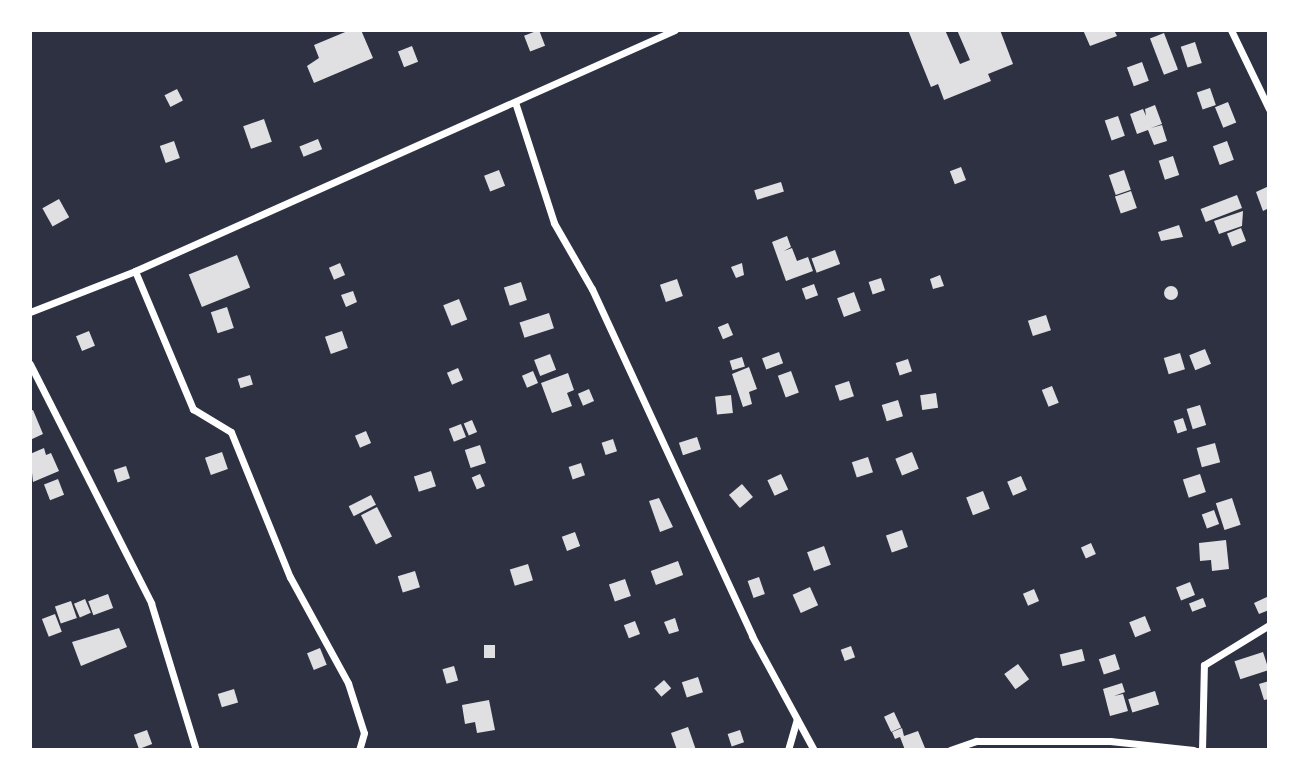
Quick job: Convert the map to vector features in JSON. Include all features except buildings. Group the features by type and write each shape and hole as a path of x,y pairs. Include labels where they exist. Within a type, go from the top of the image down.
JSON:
{"street":[{"path":"30,313 135,271 675,30"},
{"path":"1231,30 1269,109"},
{"path":"515,102 554,223 592,289 675,477 814,750"},
{"path":"135,271 193,409 230,432 290,577 348,684 364,733 359,750"},
{"path":"30,364 151,603 196,750"},
{"path":"1202,750 1204,665 1269,625"},
{"path":"788,750 797,719"},
{"path":"950,750 976,741 1110,741 1194,750"}]}
